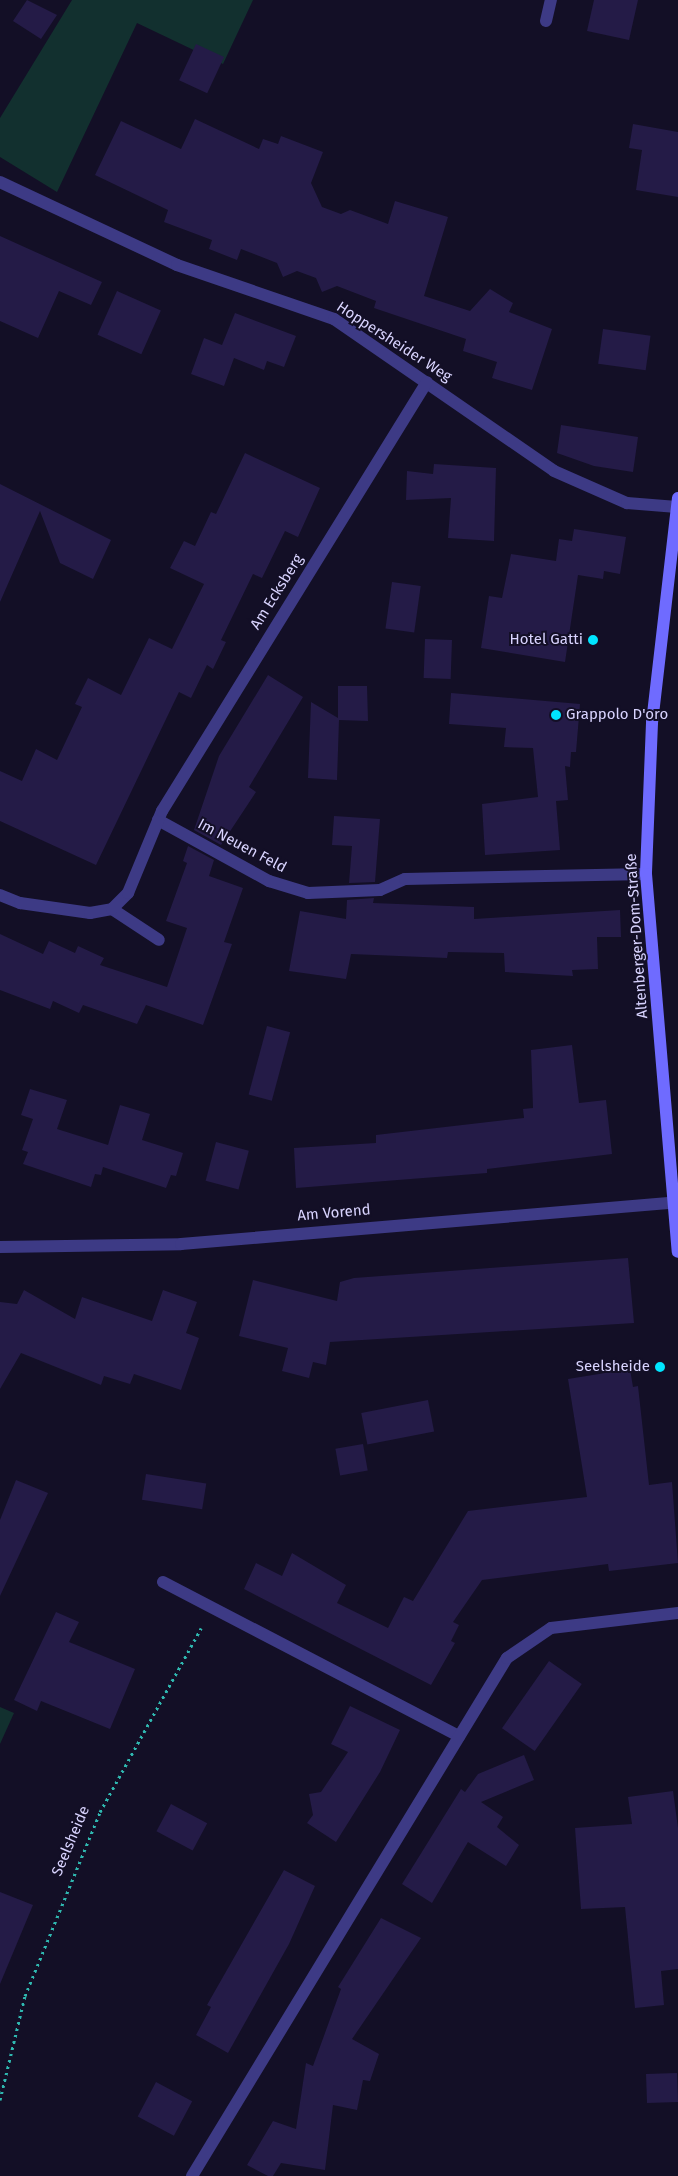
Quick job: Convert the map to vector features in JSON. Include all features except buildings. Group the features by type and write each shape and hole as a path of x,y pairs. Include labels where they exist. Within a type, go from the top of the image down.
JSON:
{"main road":[{"name":"Altenberger-Dom-Straße","path":"677,503 676,537 652,723 646,874 671,1203 678,1252"}],"street":[{"path":"546,21 551,0"},
{"name":"Hoppersheider Weg","path":"0,182 177,265 334,319 554,471 627,503 677,503"},
{"name":"Am Ecksberg","path":"158,820 426,382"},
{"path":"112,909 128,893 158,820"},
{"name":"Im Neuen Feld","path":"158,820 269,881 308,893 380,890 405,879 646,874"},
{"path":"0,895 64,912 112,909 159,940"},
{"name":"Am Vorend","path":"0,1247 181,1244 671,1203"},
{"path":"163,1582 211,1610 458,1736"},
{"path":"192,2176 507,1658 526,1642 574,1622 678,1612"}],"path":[{"name":"Seelsheide","path":"0,2100 25,1996 100,1812 211,1610"}],"green space":[{"path":"72,0 253,0 223,64 137,23 57,192 0,157 0,118"},
{"path":"0,1707 14,1713 0,1744"}],"place":[{"name":"Hotel Gatti","path":"593,640"},
{"name":"Grappolo D'oro","path":"556,715"},
{"name":"Seelsheide","path":"660,1367"}]}
